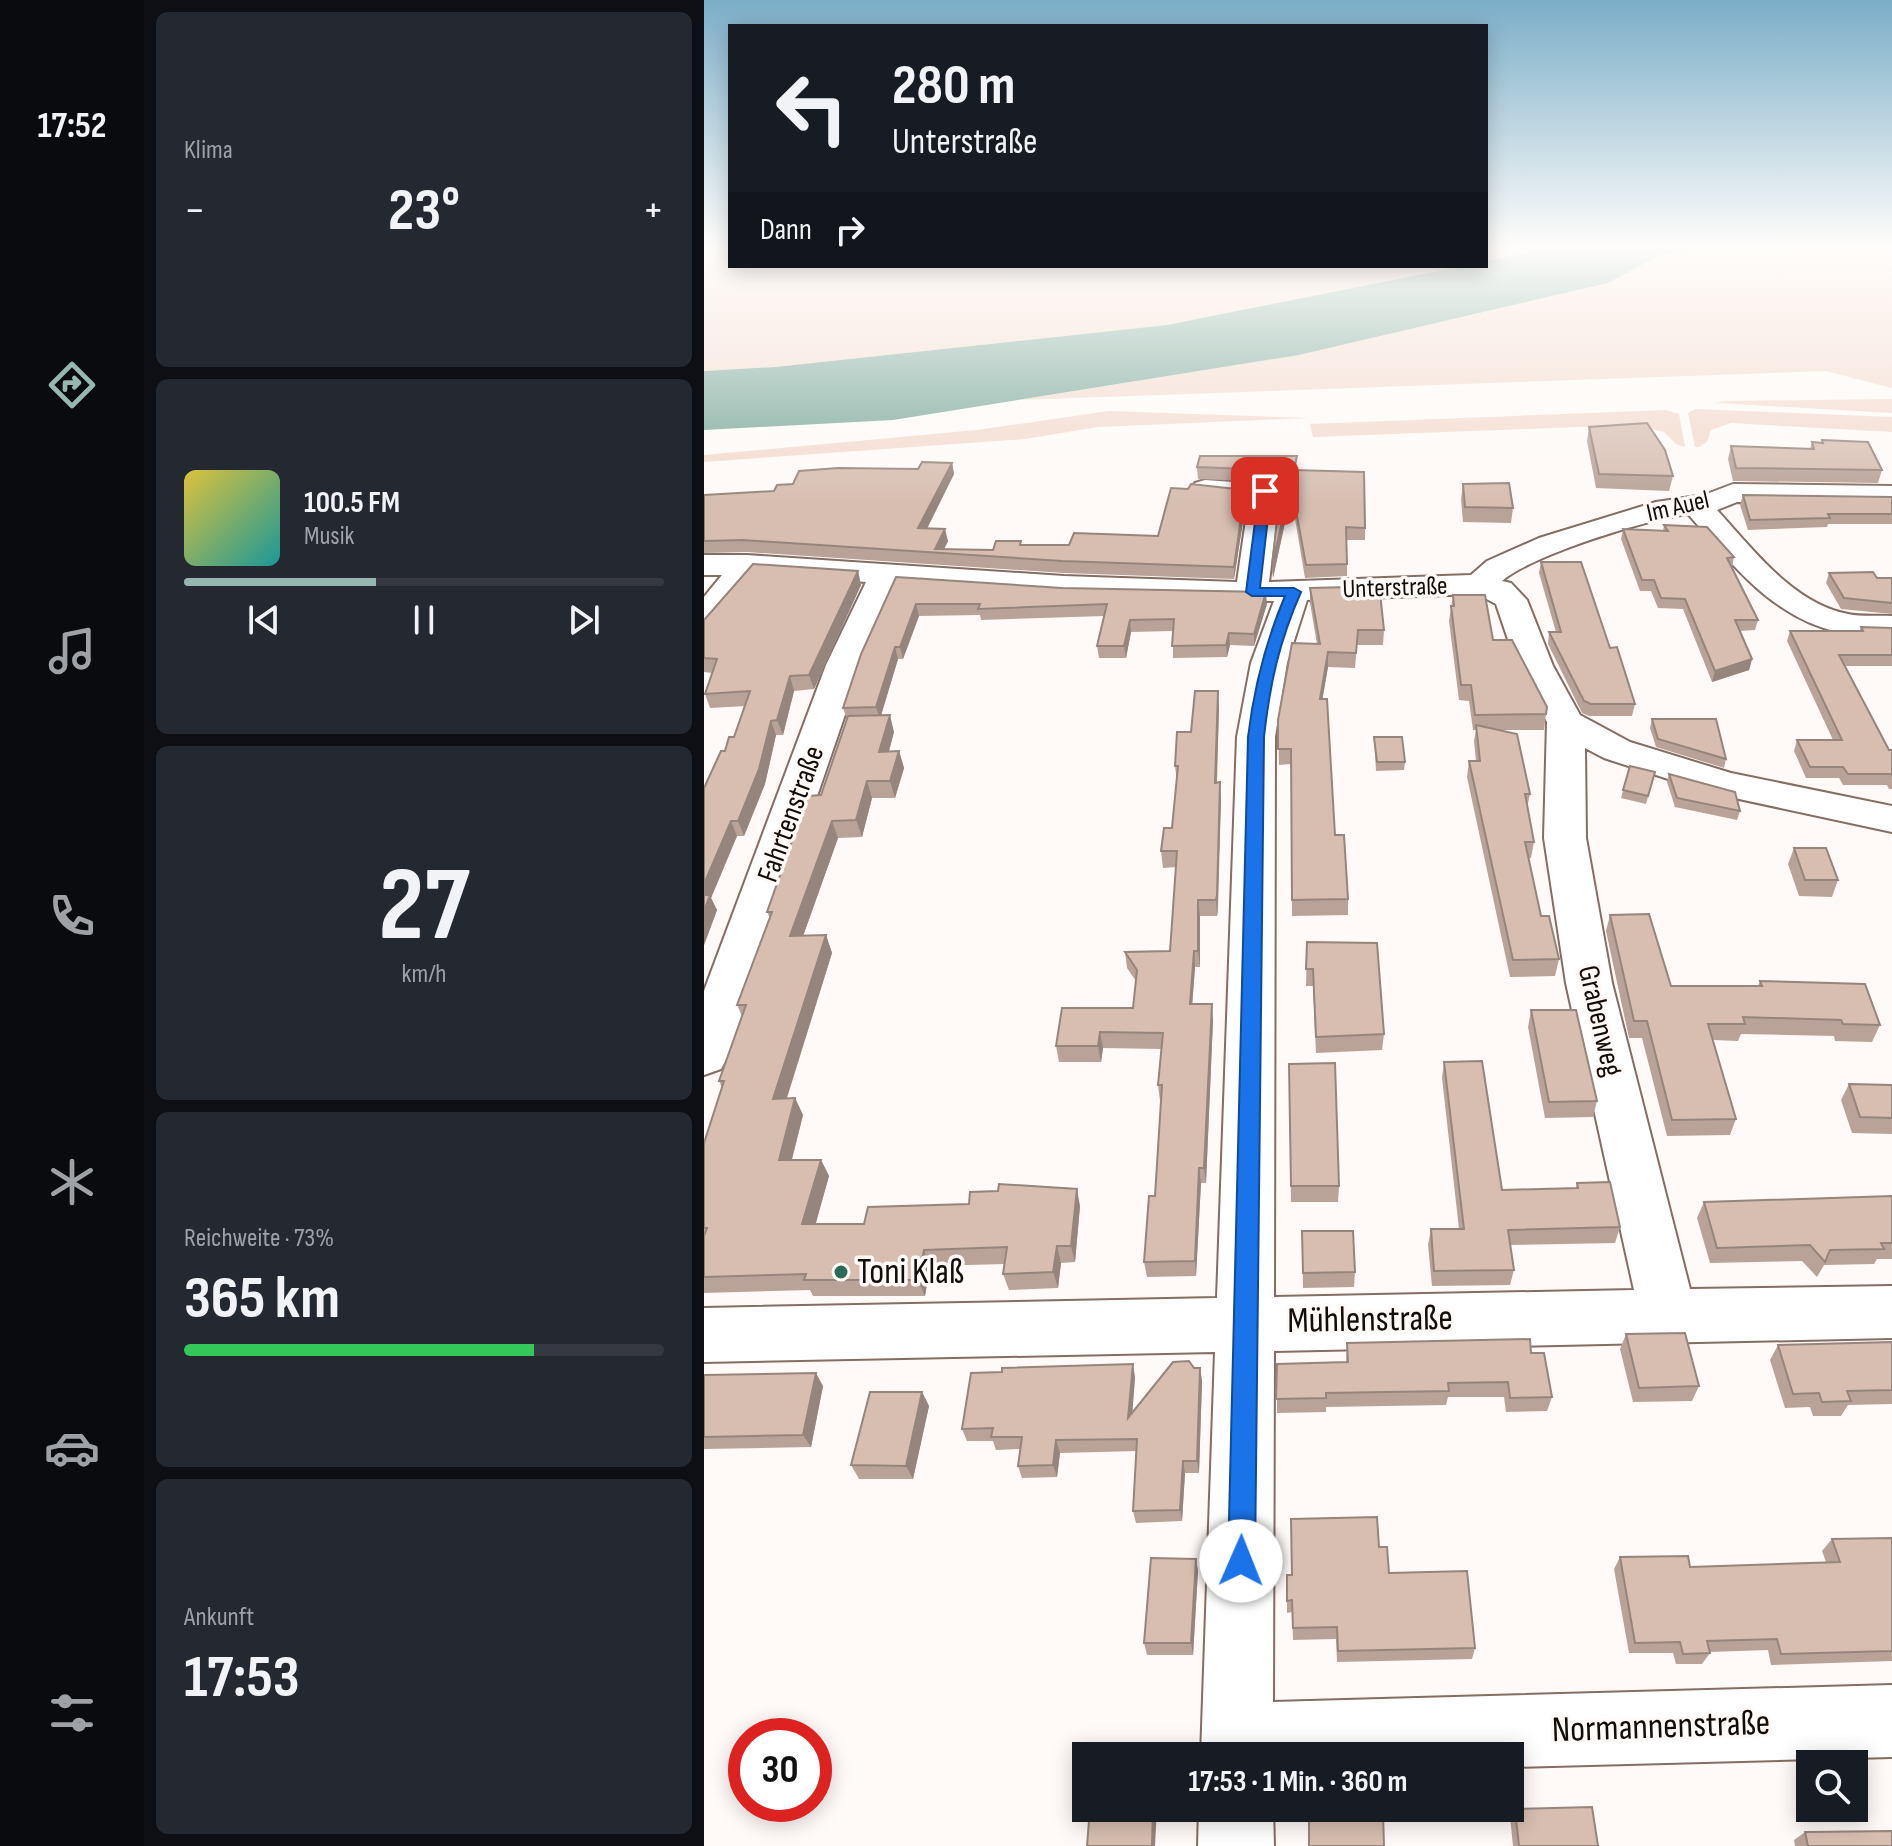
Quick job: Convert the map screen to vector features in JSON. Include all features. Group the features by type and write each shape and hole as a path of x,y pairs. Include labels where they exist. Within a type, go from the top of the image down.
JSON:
{"street":[{"path":"1205,489 1265,491 1273,592 1273,640 1261,690 1256,737 1238,1742"},
{"name":"Im Auel","path":"1479,584 1498,568 1550,545 1667,508 1697,506 1733,493 1892,495"},
{"path":"1697,506 1770,584 1802,609 1842,623 1892,626"},
{"name":"Unterstraße","path":"704,565 747,565 1064,586 1273,592 1479,584 1499,590 1511,600 1535,666 1566,722"},
{"path":"704,618 747,565"},
{"name":"Fahrtenstraße","path":"704,1056 844,665 886,574"},
{"path":"1566,722 1617,750 1725,784 1892,819"},
{"name":"Grabenweg","path":"1566,722 1565,838 1586,968 1668,1315"},
{"name":"Mühlenstraße","path":"704,1335 1892,1312"},
{"name":"Normannenstraße","path":"1524,1747 1892,1721"},
{"path":"1236,1822 1236,1846"}],"shaded area":[{"path":"704,332 1100,332 775,367 704,371"},
{"path":"1100,332 1397,332 1299,355 893,420 704,430 704,371 775,367"},
{"path":"1397,332 1892,332 1892,388 1826,371 1018,400 1299,355"},
{"path":"1892,399 1892,413 1715,403 1728,401"},
{"path":"1695,409 1892,417 1892,432 1731,423 1711,430 1707,442 1695,447 1688,413"},
{"path":"1666,410 1679,414 1685,447 1676,444 1664,432 1634,425 1313,437 1310,424"},
{"path":"1109,411 1309,418 1098,427 1025,439 704,462 704,455 977,430"}],"building":[{"path":"1647,423 1665,450 1673,476 1599,474 1589,427"},
{"path":"1822,440 1868,442 1882,470 1736,468 1731,446 1814,449 1812,442 1823,443"},
{"path":"1200,456 1297,456 1294,470 1364,472 1365,528 1346,527 1347,564 1306,565 1291,483 1272,565 1282,477 1275,470 1197,467"},
{"path":"922,462 952,463 918,528 945,529 935,549 993,550 996,541 1021,541 1020,545 1069,545 1074,533 1158,536 1171,488 1188,489 1191,484 1245,490 1234,567 1062,561 743,540 704,541 704,495 774,491 777,485 793,484 799,471 918,469"},
{"path":"1509,483 1513,508 1465,507 1463,484"},
{"path":"1743,495 1892,497 1892,514 1828,514 1830,518 1750,520"},
{"path":"1664,525 1707,527 1734,557 1727,558 1758,620 1735,620 1752,659 1715,671 1685,599 1661,598 1654,580 1642,580 1623,529 1668,531"},
{"path":"1541,562 1581,562 1610,648 1617,647 1635,704 1591,704 1584,701 1549,632 1561,632"},
{"path":"753,564 858,571 809,675 790,676 777,720 771,721 759,769 738,821 731,821 704,884 704,788 721,751 725,751 729,737 734,737 750,691 705,694 717,659 704,658 704,620"},
{"path":"1873,572 1877,578 1892,578 1892,603 1844,598 1829,573"},
{"path":"896,577 1062,588 1266,592 1254,634 1229,633 1226,645 1172,646 1174,619 1130,620 1124,646 1097,646 1107,604 978,609 980,604 916,604 900,647 895,647 876,707 843,708 861,654"},
{"path":"1348,587 1348,592 1380,593 1384,630 1358,630 1356,653 1328,652 1320,699 1327,699 1335,835 1344,835 1348,899 1292,900 1291,749 1278,749 1278,720 1292,643 1320,644 1310,588"},
{"path":"1453,595 1485,595 1493,640 1512,640 1547,707 1546,714 1475,715 1471,685 1461,685 1451,606 1454,606"},
{"path":"1861,627 1892,628 1892,655 1839,655 1889,750 1892,750 1892,776 1848,774 1843,767 1810,767 1797,740 1842,740 1790,631 1863,631"},
{"path":"1195,691 1218,691 1215,783 1220,782 1217,895 1216,900 1198,900 1198,951 1194,951 1190,1004 1212,1004 1204,1168 1199,1168 1195,1261 1144,1262 1149,1196 1155,1196 1162,1085 1158,1085 1163,1033 1100,1032 1098,1046 1056,1046 1062,1008 1133,1008 1137,970 1125,952 1170,951 1177,851 1161,851 1164,828 1172,828 1178,766 1175,766 1177,732 1191,732"},
{"path":"890,715 879,752 899,751 890,781 867,781 856,820 832,821 790,936 826,935 773,1099 795,1098 779,1160 821,1160 802,1224 864,1224 868,1207 969,1204 970,1192 998,1191 999,1184 1077,1189 1071,1246 1057,1246 1053,1272 1003,1274 1007,1247 924,1250 918,1280 804,1280 806,1274 704,1277 704,1236 707,1228 704,1228 704,1143 724,1081 719,1081 746,1005 737,1005 772,912 767,912 808,796 821,795 848,716"},
{"path":"1652,719 1716,719 1726,759 1658,739"},
{"path":"1476,725 1517,734 1530,794 1525,794 1534,842 1525,842 1541,916 1549,916 1559,959 1513,960 1469,761 1480,761"},
{"path":"1374,737 1402,737 1405,762 1377,762"},
{"path":"1630,766 1655,772 1648,796 1623,790"},
{"path":"1669,774 1735,792 1740,811 1677,798"},
{"path":"1794,848 1826,848 1838,880 1805,880"},
{"path":"704,895 710,895 704,911"},
{"path":"1649,914 1671,986 1762,986 1760,981 1865,984 1880,1025 1843,1024 1841,1020 1743,1017 1745,1024 1708,1024 1736,1119 1672,1120 1647,1021 1634,1021 1610,915"},
{"path":"1307,942 1377,943 1384,1034 1316,1037 1313,969 1306,969"},
{"path":"1531,1010 1576,1010 1597,1101 1549,1102"},
{"path":"1482,1061 1502,1190 1578,1188 1577,1183 1610,1182 1620,1227 1508,1230 1514,1270 1434,1271 1431,1229 1464,1229 1444,1062"},
{"path":"1335,1063 1339,1186 1291,1186 1289,1064"},
{"path":"1849,1084 1892,1085 1892,1118 1860,1117"},
{"path":"1892,1196 1892,1243 1881,1243 1884,1249 1830,1250 1825,1262 1810,1245 1717,1248 1704,1202"},
{"path":"1302,1231 1353,1231 1355,1272 1303,1273"},
{"path":"1685,1333 1699,1386 1639,1388 1626,1334"},
{"path":"1530,1339 1531,1353 1544,1353 1552,1397 1510,1398 1508,1382 1448,1383 1449,1391 1326,1393 1326,1398 1276,1399 1277,1364 1348,1362 1347,1343"},
{"path":"1892,1342 1892,1390 1847,1391 1851,1401 1822,1402 1819,1393 1793,1394 1778,1345"},
{"path":"1189,1361 1194,1368 1200,1368 1197,1461 1183,1461 1180,1510 1133,1511 1137,1439 1056,1440 1053,1465 1018,1466 1022,1437 991,1437 993,1428 962,1429 971,1373 1002,1372 1002,1368 1133,1364 1128,1418 1173,1362"},
{"path":"816,1373 803,1435 704,1437 704,1375"},
{"path":"870,1392 922,1392 906,1466 851,1465"},
{"path":"1377,1517 1379,1547 1387,1547 1389,1573 1467,1571 1475,1648 1338,1651 1337,1627 1293,1628 1292,1600 1287,1601 1287,1575 1292,1575 1291,1519"},
{"path":"1892,1538 1892,1651 1781,1654 1777,1639 1707,1641 1710,1653 1683,1654 1680,1642 1635,1643 1620,1557 1688,1556 1690,1567 1840,1562 1832,1539"},
{"path":"1151,1558 1196,1559 1191,1643 1144,1643"},
{"path":"1592,1807 1598,1846 1519,1846 1516,1822 1524,1822 1524,1809"},
{"path":"1089,1822 1153,1822 1152,1846 1087,1846"},
{"path":"1309,1822 1383,1822 1384,1846 1309,1846"},
{"path":"1892,1831 1892,1846 1808,1846 1805,1832"}],"place":[{"name":"Toni Klaß","path":"841,1272"}],"route":[{"path":"1241,1561 1256,737 1261,690 1273,640 1294,592 1252,592 1265,491"}]}
